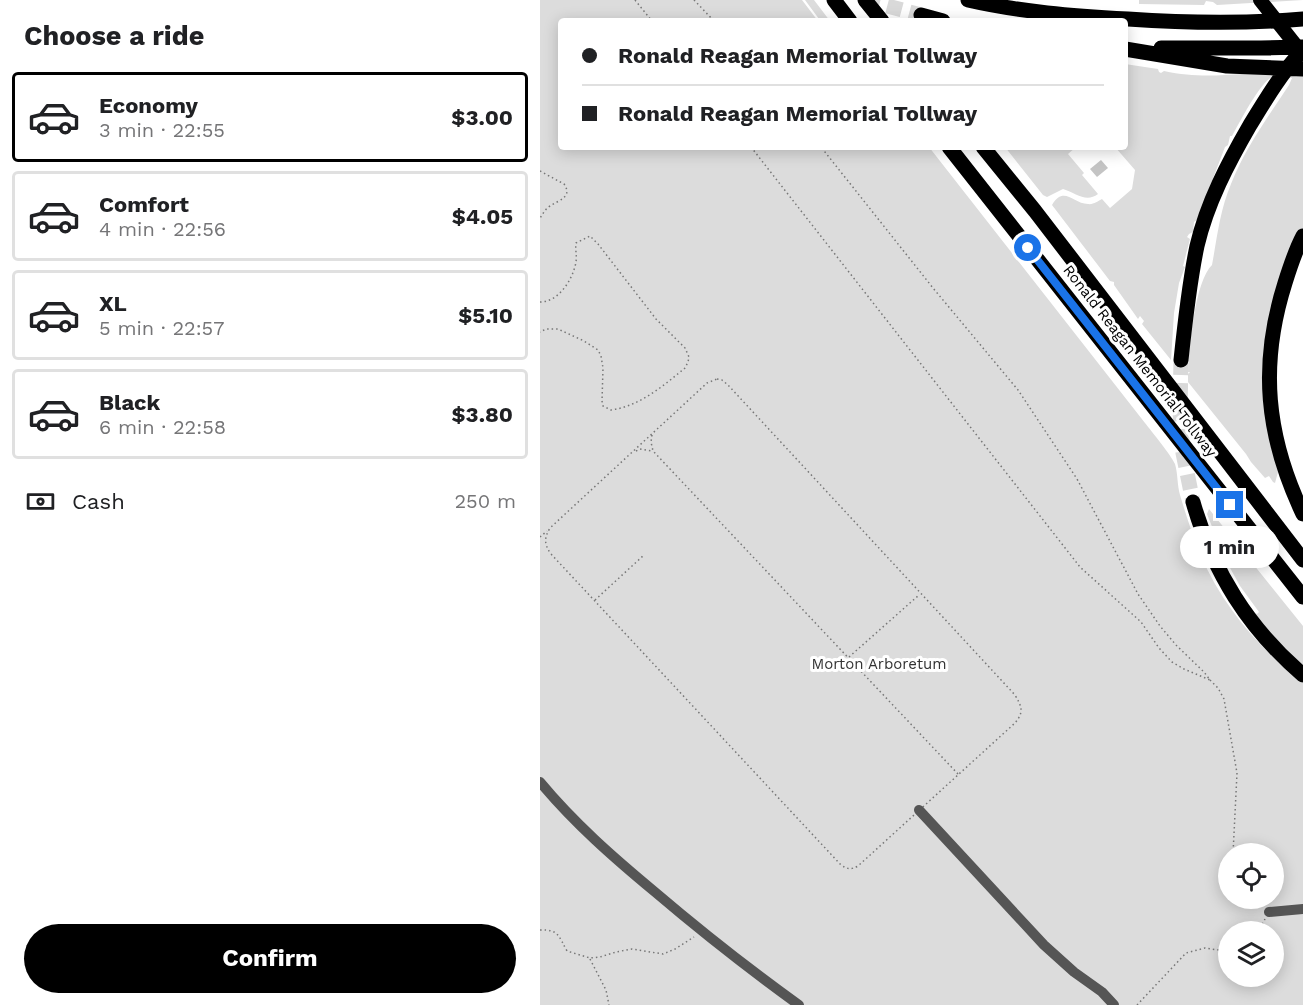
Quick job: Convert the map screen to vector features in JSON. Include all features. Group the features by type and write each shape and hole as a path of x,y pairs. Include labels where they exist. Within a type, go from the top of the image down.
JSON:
{"highway":[{"path":"834,0 848,18"},
{"path":"865,0 880,18"},
{"path":"968,0 1061,15 1110,18"},
{"path":"921,15 932,18"},
{"path":"1128,19 1231,23 1303,20"},
{"path":"1128,48 1303,48"},
{"path":"1181,360 1190,285 1209,207 1242,139 1281,77 1303,48"},
{"path":"1128,49 1227,66 1303,69"},
{"name":"Ronald Reagan Memorial Tollway","path":"951,150 1303,597"},
{"name":"Ronald Reagan Memorial Tollway","path":"985,150 1303,560"},
{"path":"1303,236 1280,297 1273,328 1269,394 1282,463 1303,514"},
{"path":"1280,297 1303,258"},
{"path":"1193,502 1207,545 1227,587 1259,631 1303,675"}],"main road":[{"path":"1260,0 1303,55"}],"lane":[{"path":"540,782 603,848 702,931 799,1005"},
{"path":"919,810 1044,945 1074,972 1102,992 1114,1005"},
{"path":"1269,912 1303,909"}],"path":[{"path":"635,0 650,18"},
{"path":"694,0 711,18"},
{"path":"753,150 1080,567 1141,622 1172,662 1210,680"},
{"path":"823,150 1018,390 1077,479 1138,594 1176,645 1218,688 1224,699 1237,773 1234,843"},
{"path":"540,171 567,187 562,199 549,207 540,218"},
{"path":"540,302 555,298 565,287 575,264 576,243 590,236 656,319 686,348 689,357 685,368 653,394 611,410 603,406 603,368 598,350 558,329 546,329 540,332"},
{"path":"540,537 707,383 722,380 1015,695 1021,710 1020,717 858,866 854,869 845,868 551,554 547,548 546,535 550,528"},
{"path":"653,433 651,442 653,451 958,774"},
{"path":"633,451 640,449 653,451"},
{"path":"595,601 644,555"},
{"path":"848,658 920,594"},
{"path":"540,930 548,929 555,932 567,951 590,958 632,949 663,954 702,931"},
{"path":"1137,1005 1186,953 1205,948 1218,950"},
{"path":"590,958 606,990 609,1005"}],"green space":[{"name":"Morton Arboretum","path":"540,0 802,0 816,18 558,18 558,150 931,150 1170,455 1175,464 1180,495 1195,541 1220,593 1244,626 1272,656 1303,683 1303,1005 540,1005"},
{"path":"805,0 814,0 828,18 818,18"},
{"path":"1139,0 1303,0 1217,5 1206,1 1204,5 1139,4"},
{"path":"1128,64 1158,69 1161,73 1164,71 1194,75 1303,75 1303,229 1296,242 1272,311 1278,472 1275,483 1269,476 1265,478 1251,462 1188,382 1190,372 1188,372 1197,299 1206,273 1212,265 1227,194 1250,145 1292,78 1277,76 1268,80 1251,103 1225,147 1197,220 1194,222 1193,232 1187,237 1190,239 1174,313 1171,360 1142,324 1144,321 1140,316 1138,319 1114,282 1110,281 1052,205 1056,199 1065,196 1088,204 1102,199 1110,208 1132,189 1135,170 1118,150 1128,150"},
{"path":"1007,150 1073,150 1068,154 1098,194 1089,198 1063,189 1047,197"},
{"path":"1209,509 1303,626 1303,667 1252,616 1259,612 1240,586 1224,557 1207,514"}],"building":[{"path":"1101,160 1108,168 1097,177 1090,169"}],"tunnel":[{"path":"865,0 921,15"},
{"path":"1181,360 1180,412 1183,453 1193,502"}],"route":[{"path":"1028,248 1230,505"}]}
